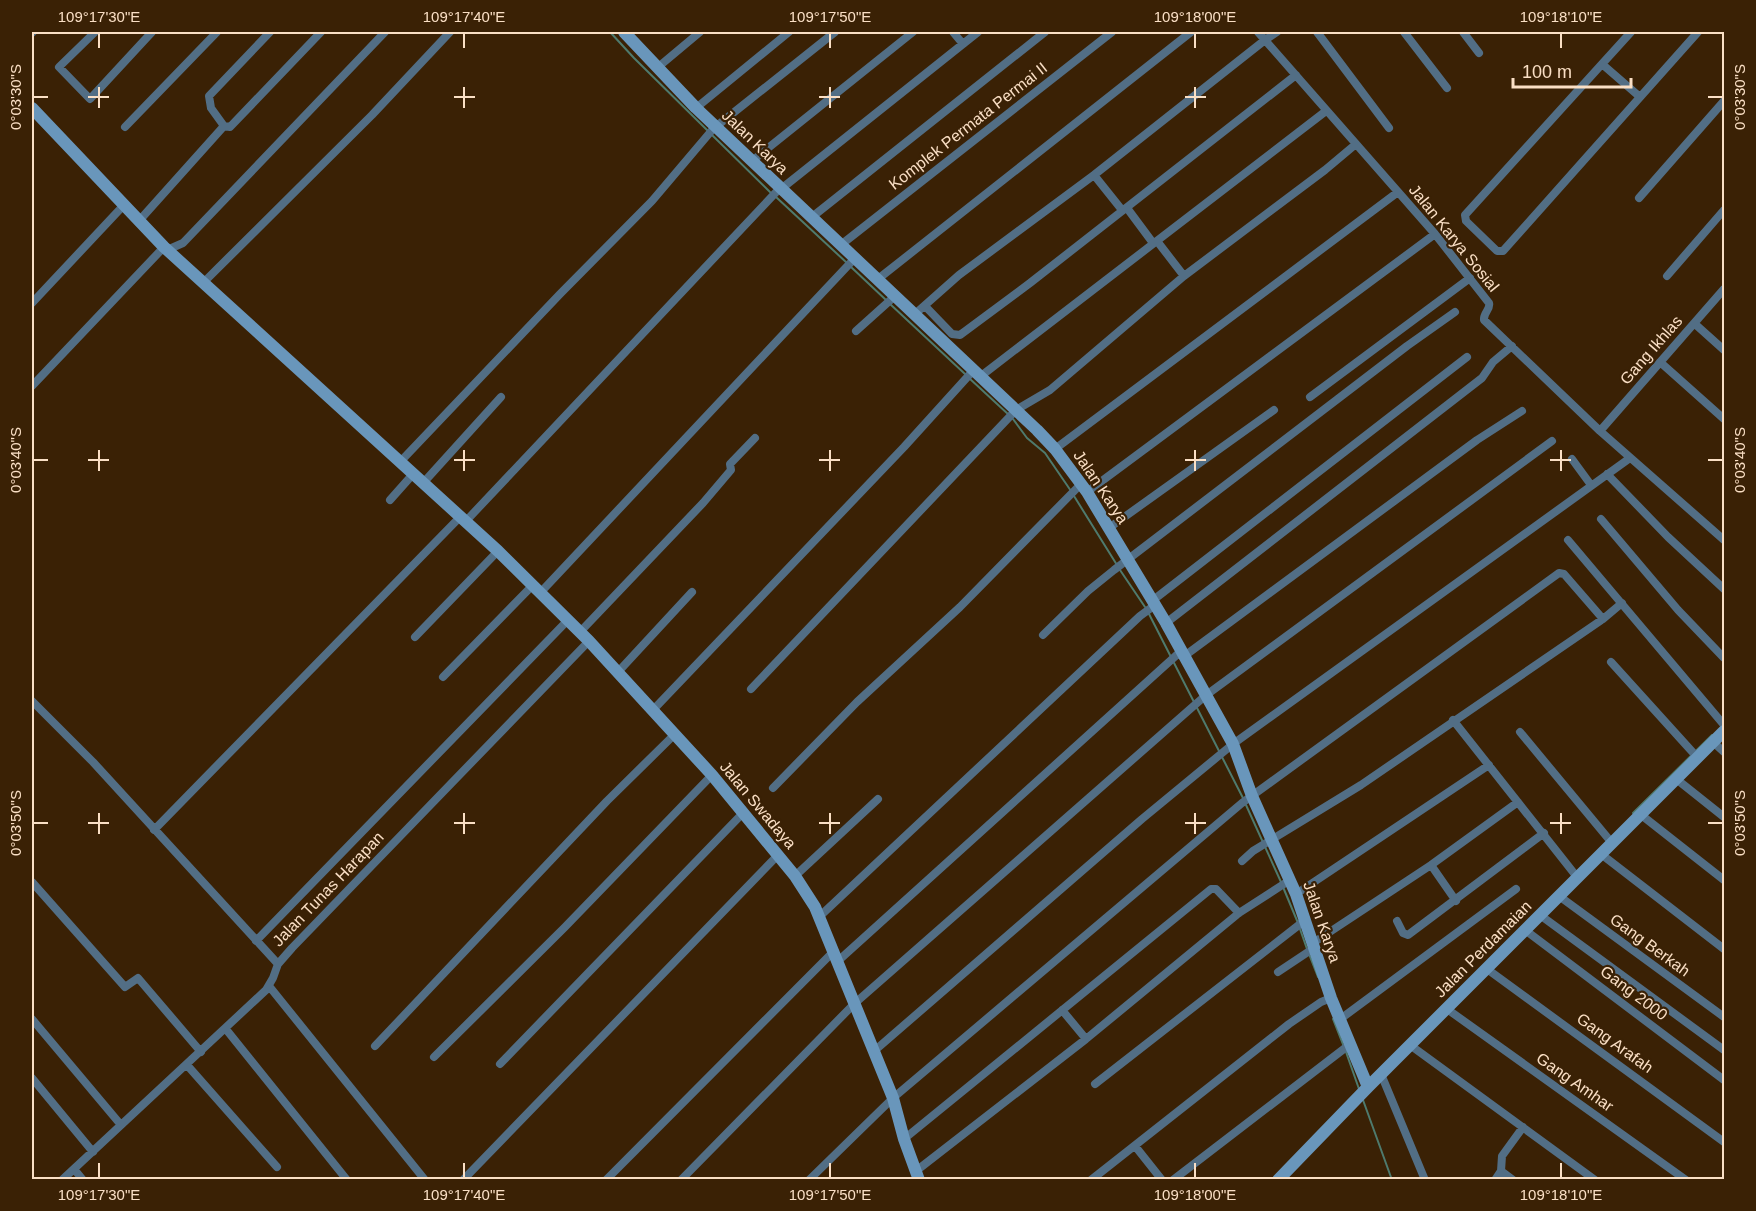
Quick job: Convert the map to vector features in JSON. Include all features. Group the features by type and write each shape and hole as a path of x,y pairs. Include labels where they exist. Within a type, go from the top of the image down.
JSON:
{"street":[{"path":"95,32 58,67 90,99 152,32"},
{"path":"125,127 217,32"},
{"path":"270,32 209,96 212,108 224,126 230,127 321,32"},
{"path":"32,386 166,249 183,243 385,32"},
{"path":"203,283 372,115 450,32"},
{"path":"657,68 700,32"},
{"path":"696,108 789,32"},
{"path":"401,461 652,201 715,128 836,32"},
{"path":"752,161 913,32"},
{"path":"953,32 963,44"},
{"path":"154,830 463,518 779,190 978,32"},
{"path":"812,216 1045,32"},
{"name":"Komplek Permata Permai II","path":"842,244 1112,32"},
{"path":"878,279 1191,32"},
{"name":"Jalan Karya Sosial","path":"1258,32 1435,234 1470,278 1489,303 1490,306 1484,315 1484,320 1600,431 1725,540"},
{"path":"1277,32 1094,175 959,275 920,310 952,334 960,335 1296,75"},
{"path":"1317,32 1389,128"},
{"path":"1404,32 1447,88"},
{"path":"1463,32 1479,53"},
{"path":"1630,32 1465,215 1466,221 1497,251 1503,250 1698,32"},
{"name":"Jalan Karya","path":"630,33 657,68 715,128 752,161 779,190 842,244 854,259 878,279 892,299 920,310 1012,414 1055,448 1109,528 1121,565 1166,623 1180,655 1230,747 1247,799 1267,844 1296,894 1301,924 1313,946 1326,1000 1339,1020 1345,1047 1365,1088"},
{"path":"1602,64 1640,97"},
{"path":"1639,198 1725,101"},
{"name":"Jalan Swadaya","path":"32,108 166,249 498,551 585,637 712,775 795,876 815,907 893,1098 904,1139 918,1175"},
{"path":"653,710 880,473 964,381 1155,242 1326,111"},
{"path":"138,222 224,126"},
{"path":"751,689 1012,414 1050,390 1184,276 1356,144"},
{"path":"1094,175 1184,276"},
{"path":"1055,448 1398,192"},
{"path":"32,303 123,206"},
{"path":"1667,276 1725,210"},
{"path":"773,789 857,702 960,607 1068,499 1435,234"},
{"path":"443,677 536,590 854,259"},
{"path":"1310,397 1470,278"},
{"name":"Gang Ikhlas","path":"1600,431 1725,289"},
{"path":"856,331 892,299"},
{"path":"1043,635 1089,591 1121,565 1415,340 1455,312"},
{"path":"1695,324 1725,350"},
{"path":"1166,623 1482,378 1493,362 1512,346"},
{"path":"819,916 1152,605 1467,357"},
{"path":"1660,362 1725,420"},
{"path":"424,482 501,397"},
{"path":"1109,528 1274,410"},
{"path":"606,1179 836,956 1166,665 1477,440 1522,411"},
{"name":"Jalan Tunas Harapan","path":"62,1179 201,1052 269,986 278,964 585,637 703,503 731,470 732,462 755,438"},
{"path":"681,1179 854,1004 1190,709 1552,441"},
{"path":"873,1052 1142,819 1230,747 1630,458"},
{"path":"1572,459 1591,485"},
{"path":"390,500 414,473"},
{"path":"1607,474 1668,537 1725,589"},
{"path":"1601,519 1678,610 1725,658"},
{"path":"1568,540 1725,725"},
{"path":"415,637 498,551"},
{"path":"810,1179 893,1098 1247,799 1559,573 1564,574 1603,619"},
{"path":"618,672 692,592"},
{"path":"1242,861 1361,785 1603,619 1622,603"},
{"path":"256,941 568,620"},
{"path":"1611,663 1697,757"},
{"path":"32,701 93,762 278,964"},
{"path":"1453,720 1544,833 1577,878"},
{"name":"Jalan Perdamaian","path":"1278,1179 1365,1088 1725,731"},
{"path":"1520,732 1612,843"},
{"path":"375,1046 607,801 675,734"},
{"path":"1713,742 1725,752"},
{"path":"1296,894 1489,765"},
{"path":"434,1057 565,927 712,775"},
{"path":"1676,778 1725,817"},
{"path":"795,876 878,799"},
{"path":"1278,972 1518,802"},
{"path":"500,1064 743,813"},
{"path":"1640,814 1725,880"},
{"path":"1396,921 1408,935 1544,833"},
{"path":"1601,854 1725,949"},
{"path":"463,1179 778,855"},
{"path":"1431,865 1456,901"},
{"path":"918,1175 1239,913 1288,881"},
{"path":"32,882 125,987 138,978 201,1052"},
{"path":"904,1139 1211,889 1216,889 1239,913"},
{"path":"1339,1020 1516,889"},
{"name":"Gang Berkah","path":"1559,896 1725,1017"},
{"path":"1540,915 1725,1050"},
{"path":"1095,1084 1301,924"},
{"name":"Gang 2000","path":"1525,930 1725,1080"},
{"name":"Gang Arafah","path":"1487,969 1725,1142"},
{"path":"269,986 425,1179"},
{"path":"1090,1179 1289,1024 1326,1000"},
{"name":"Gang Amhar","path":"1447,1009 1686,1179"},
{"path":"1062,1010 1086,1039"},
{"path":"32,1019 121,1125"},
{"path":"225,1028 347,1179"},
{"path":"1410,1045 1595,1179"},
{"path":"1173,1179 1345,1047"},
{"path":"187,1065 277,1167"},
{"path":"1381,1074 1425,1179"},
{"path":"32,1078 93,1152"},
{"path":"1495,1179 1501,1171 1502,1156 1522,1127"},
{"path":"1135,1146 1162,1179"},
{"path":"74,1169 83,1179"},
{"path":"1501,1171 1513,1179"}],"waterway":[{"path":"610,32 708,131"},
{"path":"712,135 772,194"},
{"path":"776,197 847,263"},
{"path":"851,267 886,300"},
{"path":"890,304 965,374"},
{"path":"969,378 1009,415"},
{"path":"1013,419 1027,438 1045,453 1071,491"},
{"path":"1074,496 1117,565"},
{"path":"1120,570 1145,607"},
{"path":"1148,612 1219,751"},
{"path":"1633,813 1712,735"},
{"path":"1222,757 1244,800"},
{"path":"1246,805 1281,882"},
{"path":"1283,887 1298,923"},
{"path":"1300,929 1307,949"},
{"path":"1309,954 1318,977"},
{"path":"1333,1019 1344,1047"},
{"path":"1346,1052 1359,1089"},
{"path":"1363,1100 1392,1180"}]}
